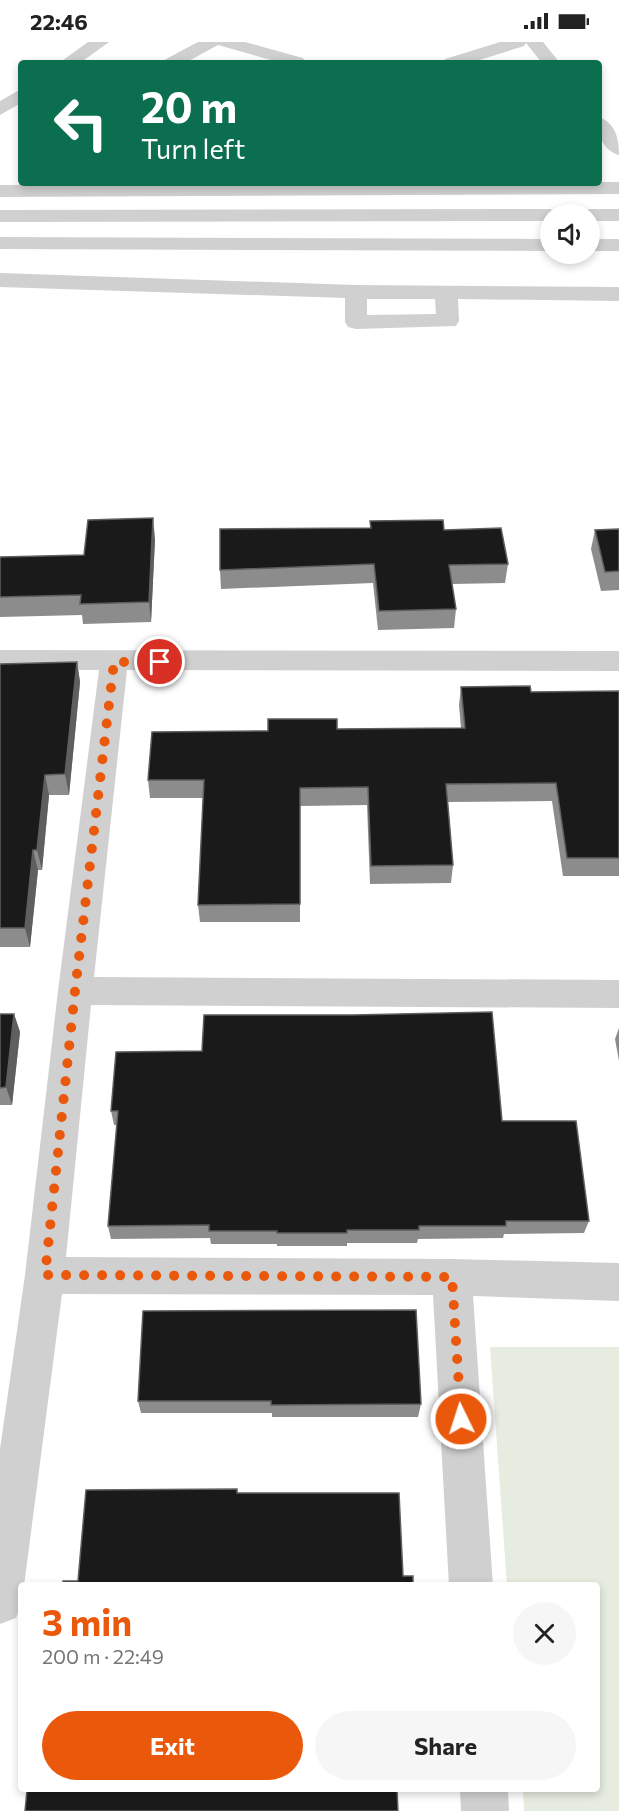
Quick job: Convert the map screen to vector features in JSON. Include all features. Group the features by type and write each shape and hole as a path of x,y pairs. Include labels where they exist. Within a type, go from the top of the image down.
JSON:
{"street":[{"path":"73,60 100,42"},
{"path":"178,60 211,42"},
{"path":"225,42 290,60"},
{"path":"461,60 518,42"},
{"path":"534,42 549,60"},
{"path":"0,109 18,97"},
{"path":"602,128 619,148"},
{"path":"0,191 39,187 619,188"},
{"path":"0,216 540,215"},
{"path":"600,215 619,215"},
{"path":"0,243 540,245"},
{"path":"600,245 619,245"},
{"path":"0,280 356,292 356,322 448,321 446,293 619,294"},
{"path":"0,660 114,662 619,661"},
{"path":"0,1602 45,1275 75,991 114,662"},
{"path":"75,991 619,994"},
{"path":"45,1275 452,1277 619,1282"},
{"path":"452,1277 471,1582"},
{"path":"484,1792 485,1811"}],"shaded area":[{"path":"490,1347 619,1347 619,1811 524,1811 523,1792 600,1792 600,1582 507,1582"}],"building":[{"path":"153,518 149,602 80,604 81,595 0,597 0,557 84,555 88,520"},
{"path":"443,520 444,530 501,528 508,564 449,565 456,609 379,611 374,564 220,570 220,529 371,528 370,521"},
{"path":"619,529 619,571 605,572 595,530"},
{"path":"77,662 65,774 45,775 37,850 33,850 25,928 0,928 0,664"},
{"path":"530,686 531,692 619,691 619,858 567,858 556,783 446,784 453,865 371,866 368,787 300,788 300,904 198,905 204,780 148,780 152,732 268,731 268,719 337,719 337,729 465,728 461,687"},
{"path":"492,1012 502,1121 576,1121 589,1221 506,1221 506,1226 419,1226 419,1230 347,1230 347,1233 209,1231 209,1225 108,1226 118,1111 111,1111 116,1052 202,1051 204,1015"},
{"path":"0,1014 14,1014 6,1087 0,1088"},
{"path":"416,1310 421,1404 271,1405 271,1401 138,1401 143,1311"},
{"path":"237,1489 237,1493 399,1493 403,1576 413,1576 413,1582 63,1582 78,1581 86,1490"},
{"path":"27,1792 397,1792 398,1811 25,1811"}],"route":[{"path":"160,662 114,662 75,991 45,1275 452,1277 461,1419"}]}
